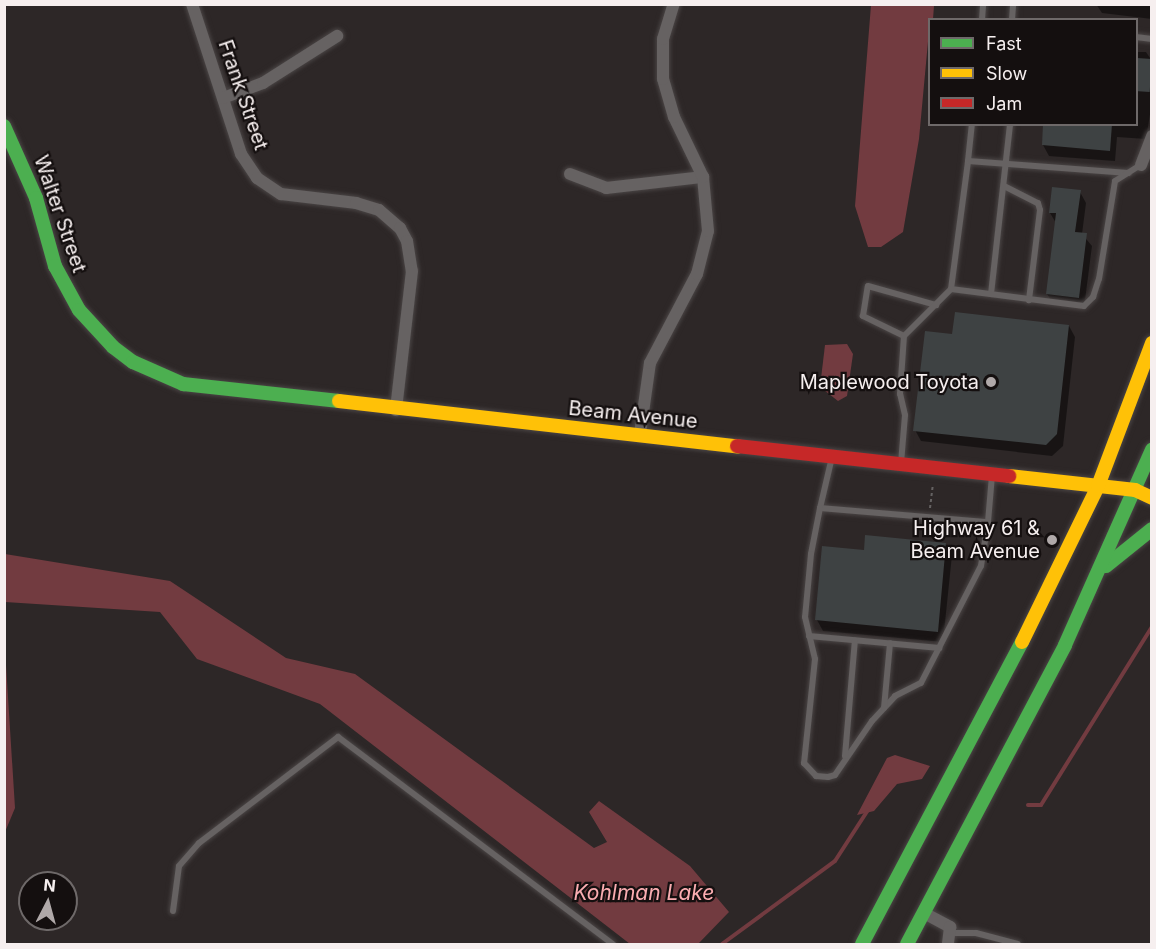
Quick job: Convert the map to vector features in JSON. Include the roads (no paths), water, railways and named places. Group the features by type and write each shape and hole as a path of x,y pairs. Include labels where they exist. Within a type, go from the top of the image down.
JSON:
{"street":[{"name":"Frank Street","path":"192,4 247,167 268,187 294,196 366,204 390,217 408,241 412,271 396,410"},
{"path":"640,434 650,363 704,256 708,206 703,177 674,117 663,79 663,39 674,4"},
{"path":"223,98 263,83 337,36"},
{"name":"Walter Street","path":"4,126 36,198 66,289 94,330 133,362"},
{"path":"1141,165 1152,136"},
{"path":"570,174 606,188 703,177"},
{"path":"862,945 954,776 1098,486 1152,343"},
{"name":"Beam Avenue","path":"133,362 160,376 208,389 640,434 1135,490 1152,498"},
{"path":"907,945 1102,570 1152,450"},
{"name":"Beam Avenue","path":"1135,490 1152,484"},
{"path":"1102,570 1152,529"},
{"path":"924,913 945,922 950,939"}],"lane":[{"path":"901,464 905,415 900,394 904,336 951,290 972,126"},
{"path":"991,294 1010,126"},
{"path":"968,161 1130,174"},
{"path":"951,290 1084,306 1093,297 1115,181 1130,174 1141,165"},
{"path":"1004,186 1038,203 1040,210 1029,300"},
{"path":"904,336 863,316 868,286 936,305"},
{"path":"832,456 810,564 805,617 815,659 804,764 816,776 835,776 845,759 895,696 921,683 981,566 992,475"},
{"path":"820,508 987,522"},
{"path":"809,636 939,648"},
{"path":"845,759 855,640"},
{"path":"884,708 890,643"},
{"path":"173,911 179,866 199,843 338,737 613,945"},
{"path":"950,939 976,933 1018,945"}],"water":[{"path":"871,5 934,6 933,18 928,18 919,139 903,232 881,247 868,247 855,206"},
{"path":"847,344 853,354 847,396 838,401 820,387 825,345"},
{"name":"Kohlman Lake","path":"5,554 170,581 286,658 355,674 594,848 607,842 589,812 599,801 690,866 729,912 698,944 630,944 320,704 197,659 160,612 5,602"},
{"path":"4,633 15,808 5,832 4,832"},
{"path":"895,755 930,766 922,779 897,784 874,811 857,815 887,758"}],"waterway":[{"path":"1028,805 1041,805 1152,627"},
{"path":"722,944 835,861 868,810"}],"place":[{"name":"Maplewood Toyota","path":"991,382"},
{"name":"Highway 61 & Beam Avenue","path":"1052,540"}]}
